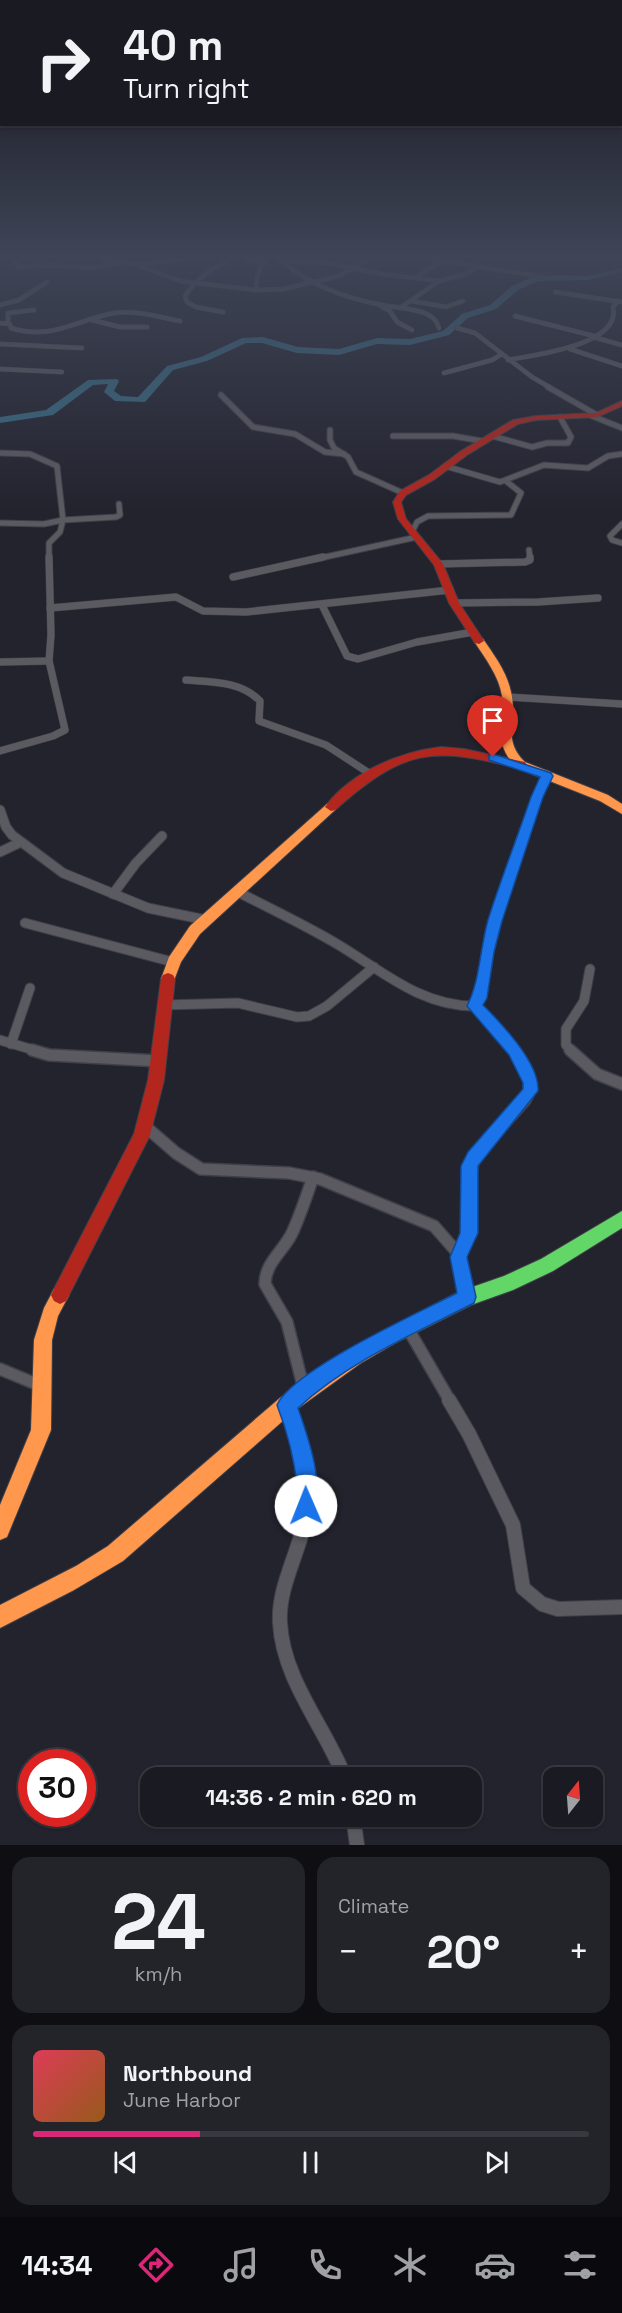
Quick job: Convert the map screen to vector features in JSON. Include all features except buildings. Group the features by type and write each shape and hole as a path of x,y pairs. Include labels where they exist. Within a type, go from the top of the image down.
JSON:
{"street":[{"path":"37,345 45,339"},
{"path":"483,339 532,377 595,416 622,428"},
{"path":"508,360 570,349 590,339"},
{"path":"601,339 622,345"},
{"path":"0,345 82,348"},
{"path":"570,349 622,366"},
{"path":"444,374 492,360 502,354"},
{"path":"0,369 62,372"},
{"path":"221,395 253,427 295,434 325,452 344,454"},
{"path":"521,765 510,756 506,748 507,697 501,674 452,597 438,564 402,519 397,502 403,493 432,477 487,438 522,420 595,416 622,403"},
{"path":"393,436 487,438 532,447 547,443 568,443 571,437 569,430 560,417"},
{"path":"330,430 330,440 334,448 344,454 353,464 356,472 403,493"},
{"path":"0,453 22,452 47,460 57,466 63,520 60,532 49,543 51,635 49,661 65,730 53,736 0,751"},
{"path":"445,466 491,481 506,481 544,465 588,468 608,456 622,454"},
{"path":"415,535 417,522 428,516 511,515 521,493 506,481"},
{"path":"0,523 36,524 116,517 120,515 119,504"},
{"path":"622,525 610,536 612,540 622,543"},
{"path":"233,577 415,535"},
{"path":"438,564 525,562 530,560 530,550"},
{"path":"50,608 176,597 187,600 195,609 218,612 277,610 423,591 452,597 538,602 598,598"},
{"path":"321,605 347,656 352,658 473,632"},
{"path":"0,662 49,661"},
{"path":"186,680 222,684 250,692 260,701 259,721 326,745 372,775"},
{"path":"507,697 622,704"},
{"path":"0,1530 41,1430 43,1340 50,1314 108,1205 146,1127 159,1061 163,1005 173,962 206,920 276,859 329,806 372,775 405,757 429,750 474,754 521,765 604,798 622,810"},
{"path":"474,1006 480,998 487,952 495,921 537,797 547,776"},
{"path":"0,810 6,827 21,842 63,873 148,908 206,920"},
{"path":"113,894 136,862 162,836"},
{"path":"0,852 21,842"},
{"path":"238,892 337,943 389,979 416,993 448,1004 474,1006 497,1029 514,1051 531,1082 530,1091 525,1100 474,1157 470,1166 469,1233 459,1257"},
{"path":"25,923 173,962"},
{"path":"163,1005 238,1003 297,1017 309,1016 322,1010 374,967"},
{"path":"590,969 585,1003 581,1012 566,1029 566,1045 588,1069 603,1078 622,1084"},
{"path":"30,988 5,1042 49,1055 159,1061"},
{"path":"146,1127 176,1153 201,1168 289,1173 312,1177 434,1226 459,1257 467,1297"},
{"path":"303,1390 287,1322 265,1284 265,1277 268,1267 284,1248 299,1219 312,1177"},
{"path":"0,1617 95,1566 129,1544 212,1468 303,1390 356,1354 467,1297 507,1284 547,1265 622,1219"},
{"path":"407,1327 469,1434 513,1525 523,1588 542,1604 558,1609 605,1610 622,1607"},
{"path":"0,1369 42,1386"},
{"path":"287,1405 300,1439 307,1487 304,1524 292,1564 280,1620 282,1648 308,1708 342,1767"},
{"path":"355,1827 357,1845"}],"waterway":[{"path":"0,420 49,413 91,382 114,381 109,392 119,399 141,400 170,368 204,359 245,340 263,340 297,350 339,352 377,341 410,342 422,339"}],"traffic: fast":[{"path":"391,1336 467,1297 507,1284 547,1265 622,1219"}],"traffic: slow":[{"path":"479,641 503,681 508,706 506,741 513,757 521,765 604,798 622,810"},
{"path":"168,979 183,945 208,916 275,860 331,807"},
{"path":"0,1530 41,1430 43,1340 50,1314 60,1295"},
{"path":"0,1617 100,1564 162,1515 287,1405 319,1380 391,1336"}],"traffic: jam":[{"path":"479,641 454,603 438,564 402,519 397,502 403,493 432,477 464,453 516,422 536,418 597,415 622,403"},
{"path":"331,807 377,770 419,753 441,751 464,753 521,765"},
{"path":"60,1295 142,1135 156,1080 168,979"}],"route":[{"path":"306,1506 307,1487 300,1439 287,1405 303,1390 356,1354 467,1297 459,1257 469,1233 470,1166 474,1157 525,1100 530,1091 531,1082 514,1051 497,1029 474,1006 480,998 487,952 495,921 537,797 547,776 493,757"}]}
